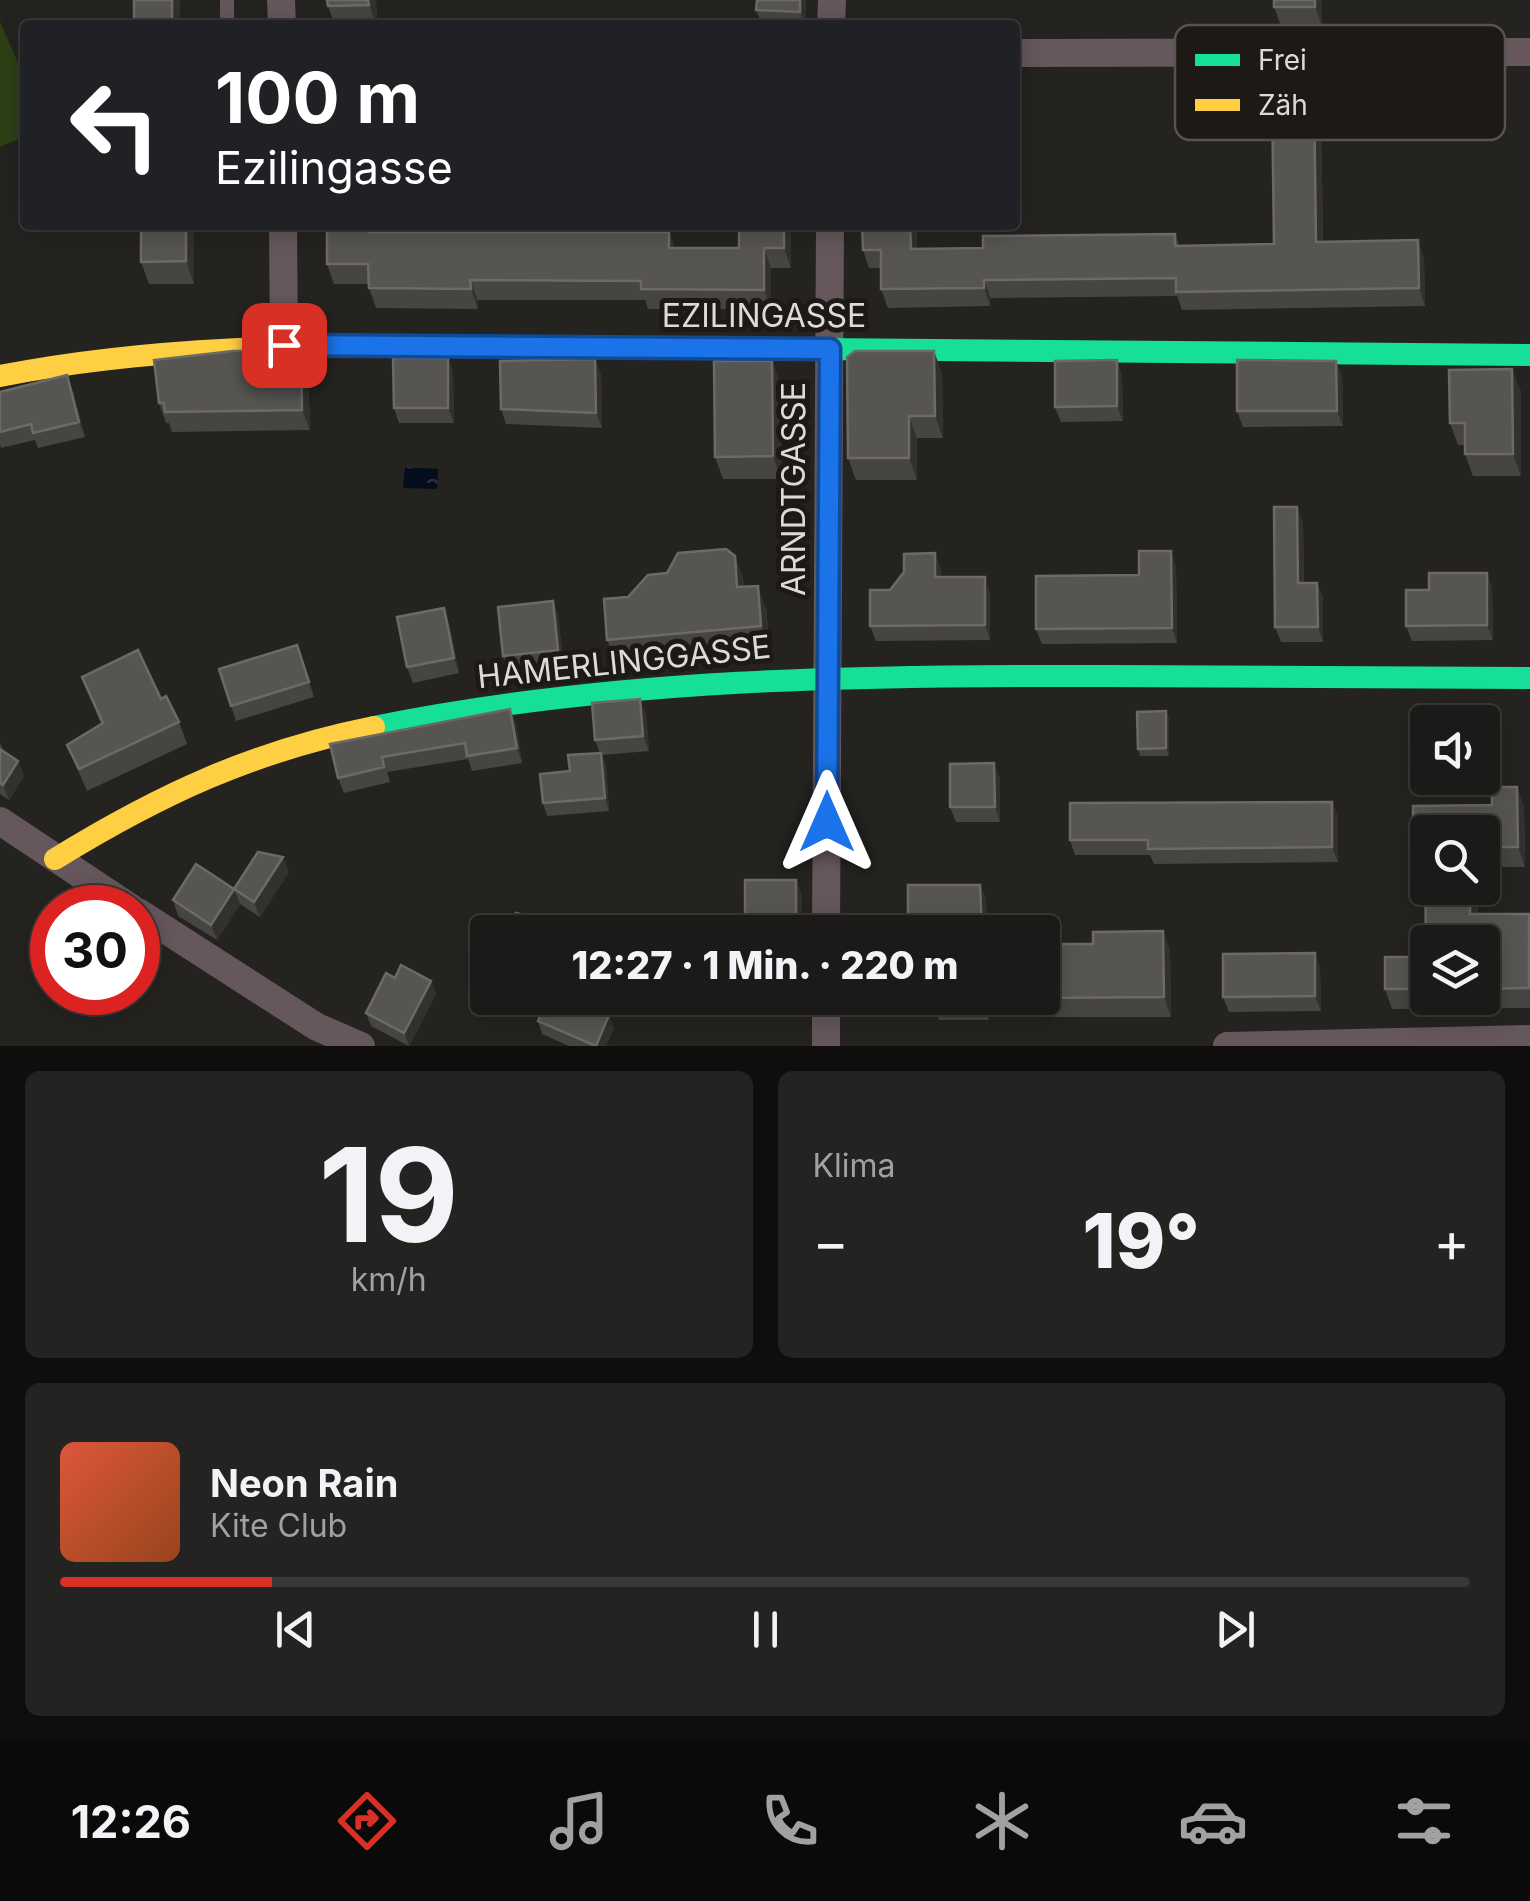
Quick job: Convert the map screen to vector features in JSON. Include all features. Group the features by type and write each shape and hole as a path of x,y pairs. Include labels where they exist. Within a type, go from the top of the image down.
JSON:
{"street":[{"path":"1505,52 1530,52"},
{"path":"1020,53 1175,53"},
{"path":"283,230 284,345"},
{"name":"ARNDTGASSE","path":"826,915 830,230"},
{"name":"EZILINGASSE","path":"0,376 72,361 163,350 284,345 1530,355"},
{"name":"HAMERLINGGASSE","path":"55,859 154,797 254,757 379,723 557,697 828,676 1530,678"},
{"path":"0,821 95,885"},
{"path":"160,926 317,1028 361,1046"},
{"path":"826,1015 826,1046"},
{"path":"1227,1046 1530,1039"}],"green space":[{"path":"0,22 20,67 20,138 0,147"}],"water":[{"path":"405,467 438,469 437,489 403,488"}],"building":[{"path":"134,0 172,0 172,20 134,20"},
{"path":"327,0 368,0 369,5 328,6"},
{"path":"757,0 800,0 800,12 756,10"},
{"path":"1274,0 1315,0 1315,7 1274,7"},
{"path":"1273,140 1315,140 1316,242 1418,240 1419,288 1176,292 1176,278 984,280 984,288 881,289 881,250 863,250 862,230 910,230 911,249 983,248 983,236 1175,234 1175,246 1274,244"},
{"path":"141,230 186,230 186,261 141,262"},
{"path":"327,230 669,232 669,248 739,248 739,230 784,230 784,248 764,248 764,290 641,289 641,281 470,280 471,289 369,288 368,264 327,264"},
{"path":"301,350 302,410 165,412 164,403 159,403 154,360 233,351"},
{"path":"855,351 934,351 935,416 909,416 909,458 848,458 847,357"},
{"path":"393,358 448,358 448,408 394,408"},
{"path":"595,359 596,413 501,409 500,361"},
{"path":"1117,360 1117,406 1055,407 1055,361"},
{"path":"1237,360 1336,361 1337,411 1237,411"},
{"path":"714,361 772,361 773,456 715,457"},
{"path":"1512,369 1513,454 1465,454 1465,423 1450,423 1449,370"},
{"path":"67,375 79,422 33,433 31,424 0,432 0,392"},
{"path":"1274,507 1297,507 1298,583 1317,583 1318,627 1275,627"},
{"path":"726,549 735,556 737,587 758,586 761,626 607,640 604,599 628,597 648,575 667,573 678,553"},
{"path":"1139,551 1171,551 1172,628 1036,629 1036,576 1139,575"},
{"path":"935,553 935,577 985,577 985,625 870,626 870,590 890,590 904,572 904,554"},
{"path":"1429,573 1487,573 1487,625 1406,626 1406,590 1429,590"},
{"path":"553,601 558,650 503,656 498,607"},
{"path":"444,608 454,658 407,667 397,617"},
{"path":"297,645 309,682 231,706 219,669"},
{"path":"138,650 161,699 166,696 179,722 79,769 67,745 103,723 82,677"},
{"path":"640,699 643,736 595,740 592,703"},
{"path":"510,709 517,748 467,756 465,743 382,757 384,767 338,778 330,744"},
{"path":"1166,711 1166,748 1138,749 1137,712"},
{"path":"0,749 18,761 3,785 0,783"},
{"path":"601,753 605,798 543,803 540,774 570,771 568,755"},
{"path":"994,763 995,807 950,807 950,764"},
{"path":"1500,787 1517,787 1518,847 1500,847 1500,815 1413,815 1413,806 1492,805 1492,795 1500,795"},
{"path":"1332,802 1332,847 1148,849 1148,840 1070,840 1070,803"},
{"path":"258,852 283,857 254,902 234,889"},
{"path":"196,864 234,889 211,925 173,900"},
{"path":"745,880 796,880 796,915 745,915"},
{"path":"908,885 980,885 981,915 908,915"},
{"path":"1426,905 1470,905 1470,914 1529,914 1529,988 1500,989 1500,925 1426,925"},
{"path":"1163,931 1164,997 1060,998 1060,944 1093,944 1093,932"},
{"path":"1315,953 1315,996 1223,997 1223,954"},
{"path":"1385,957 1410,957 1410,989 1385,989"},
{"path":"401,965 431,981 404,1033 366,1013 386,973 395,978"},
{"path":"541,1015 609,1015 596,1046 538,1021"}],"traffic: fast":[{"path":"461,346 1530,355"},
{"path":"374,727 556,698 830,679 1530,678"}],"traffic: slow":[{"path":"0,376 172,353 287,347 461,346"},
{"path":"55,859 208,778 288,749 374,727"}],"route":[{"path":"284,345 830,349 827,822"}]}
